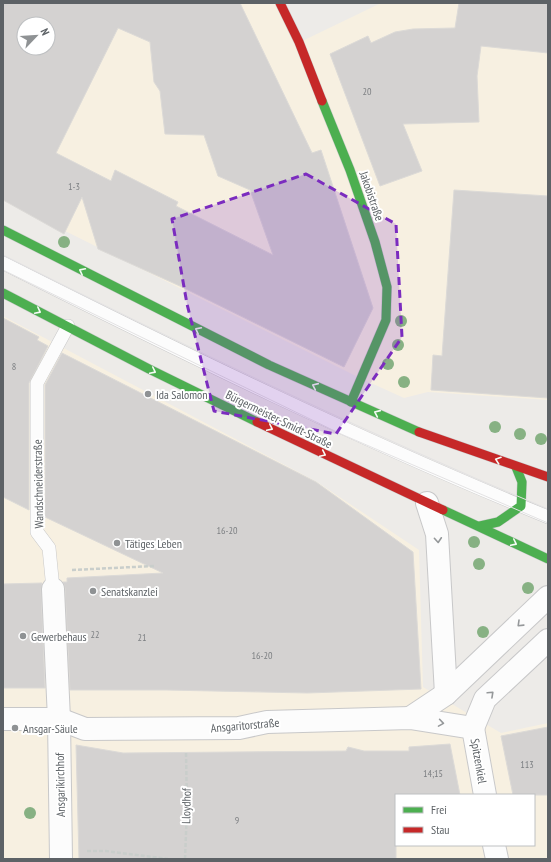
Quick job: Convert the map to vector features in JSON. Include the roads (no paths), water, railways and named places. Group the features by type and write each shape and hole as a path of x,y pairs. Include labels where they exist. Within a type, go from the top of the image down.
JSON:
{"main road":[{"name":"Jakobistraße","path":"280,3 299,42 350,170 375,242 387,287 386,320 351,402"},
{"path":"3,230 269,366 420,433 548,477"},
{"name":"Bürgermeister-Smidt-Straße","path":"3,293 149,369 427,503 480,526 548,559"},
{"path":"480,526 498,522 521,506 522,482 516,467"}],"street":[{"path":"427,503 437,534 446,694"},
{"name":"Wandschneiderstraße","path":"52,580 59,718"},
{"path":"410,718 446,694 548,597"},
{"path":"473,728 485,699 548,640"},
{"path":"3,719 59,718"},
{"name":"Ansgaritorstraße","path":"59,718 85,729 239,728 267,722 410,718 473,728"},
{"name":"Ansgarikirchhof","path":"59,718 61,859"},
{"name":"Spitzenkiel","path":"473,728 485,794"},
{"path":"494,846 497,859"}],"lane":[{"path":"3,263 270,394 521,506 548,516"},
{"name":"Wandschneiderstraße","path":"52,580 49,548 37,532 37,383 68,326"}],"tram line":[{"path":"3,255 138,322 342,419 548,509"},
{"path":"3,270 341,434 548,523"}],"place":[{"name":"Ida Salomon","path":"148,394"},
{"name":"Tätiges Leben","path":"117,543"},
{"name":"Senatskanzlei","path":"93,591"},
{"name":"Gewerbehaus","path":"23,636"},
{"name":"Ansgar-Säule","path":"15,728"}]}
